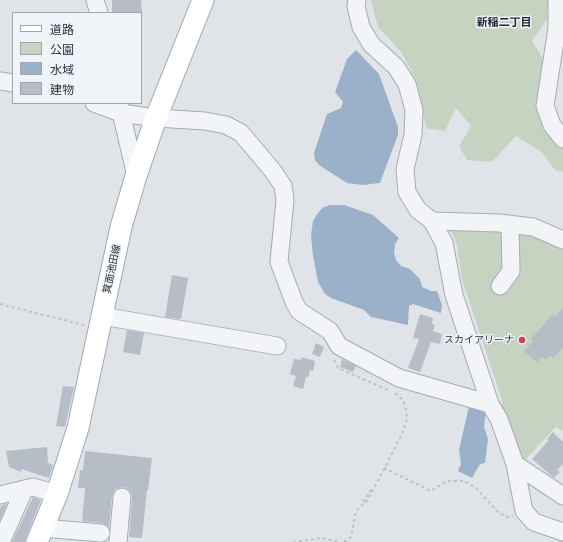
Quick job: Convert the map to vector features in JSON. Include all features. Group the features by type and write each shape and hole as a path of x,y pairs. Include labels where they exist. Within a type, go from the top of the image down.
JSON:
{"main road":[{"name":"箕面池田線","path":"40,535 56,494 78,428 121,227 136,176 156,118 203,0"}],"street":[{"path":"95,0 99,12"},
{"path":"357,0 356,6 360,27 371,44 396,67 407,84 414,110 413,135 405,169 407,192 418,210 432,221 444,243 454,295 490,404 499,419 515,464 526,519 563,532"},
{"path":"557,0 557,28 545,106 552,125 563,140"},
{"path":"0,81 12,83"},
{"path":"99,104 156,118 205,121 226,125 241,133 273,171 283,186 285,200 279,262 294,302 299,311 330,331 339,346 399,378 490,404"},
{"path":"120,108 136,176"},
{"path":"432,221 510,224 533,227 563,240"},
{"path":"496,291 511,271 510,224"},
{"path":"100,322 277,346"},
{"path":"515,464 563,496"},
{"path":"0,496 33,487 56,494"},
{"path":"1,542 24,490"},
{"path":"118,542 122,497"},
{"path":"40,535 101,533"}],"path":[{"path":"0,304 100,322"},
{"path":"339,346 333,358 338,368 394,392 403,400 407,419 402,434 379,479 366,502 356,511 351,537 344,542"},
{"path":"355,515 385,468 431,491 448,481 464,481 476,488 501,514 506,517 526,519"},
{"path":"293,542 322,538 340,542"}],"green space":[{"path":"371,0 548,0 547,19 532,41 544,60 539,102 563,142 563,172 555,170 542,152 516,136 492,162 467,160 459,146 471,126 456,108 445,131 426,128 416,80 402,53 378,27"},
{"name":"スカイアリーナ","path":"449,226 531,232 563,245 563,431 556,427 524,461 502,411 502,400 462,280 457,245"}],"water":[{"path":"356,50 379,74 398,127 398,135 380,183 363,185 347,183 319,165 315,160 314,153 327,114 341,108 343,102 335,92 347,59"},
{"path":"330,205 344,205 373,215 399,238 395,244 394,252 396,260 401,266 410,269 420,279 422,287 431,291 437,291 442,305 441,313 413,304 409,306 408,325 371,317 364,310 331,298 325,294 318,282 311,235 313,221 318,213 322,208"},
{"path":"469,406 486,410 484,427 488,439 485,463 480,464 472,478 458,471 461,464 459,450"}],"building":[{"path":"112,0 141,0 142,12 112,12"},
{"path":"172,275 188,278 181,319 165,317"},
{"path":"563,308 563,347 553,358 550,355 546,360 542,357 537,362 524,351 533,341 531,339 552,315 555,317"},
{"path":"420,314 433,318 432,324 435,325 433,331 442,334 440,344 431,342 420,372 408,368 419,339 413,338"},
{"path":"127,330 144,333 140,355 123,352"},
{"path":"316,343 324,347 320,357 312,354"},
{"path":"301,357 315,361 313,371 310,370 308,377 306,377 303,389 293,386 296,376 290,374 294,359 301,360"},
{"path":"342,359 356,366 353,372 340,367"},
{"path":"63,386 74,387 65,427 56,426"},
{"path":"553,432 563,442 563,464 557,470 560,472 554,478 532,459 549,440 547,439"},
{"path":"47,447 48,463 53,465 49,478 21,469 21,472 9,467 6,451"},
{"path":"85,451 152,458 142,538 129,537 132,497 128,489 123,487 117,488 112,496 109,528 102,523 82,521 85,488 78,488 80,470 83,470"},
{"path":"33,497 41,500 25,542 12,542"},
{"path":"7,504 0,520 0,508 2,505"}],"place":[{"name":"スカイアリーナ","path":"522,340"}],"district":[{"name":"新稲二丁目","path":"504,23"}]}
